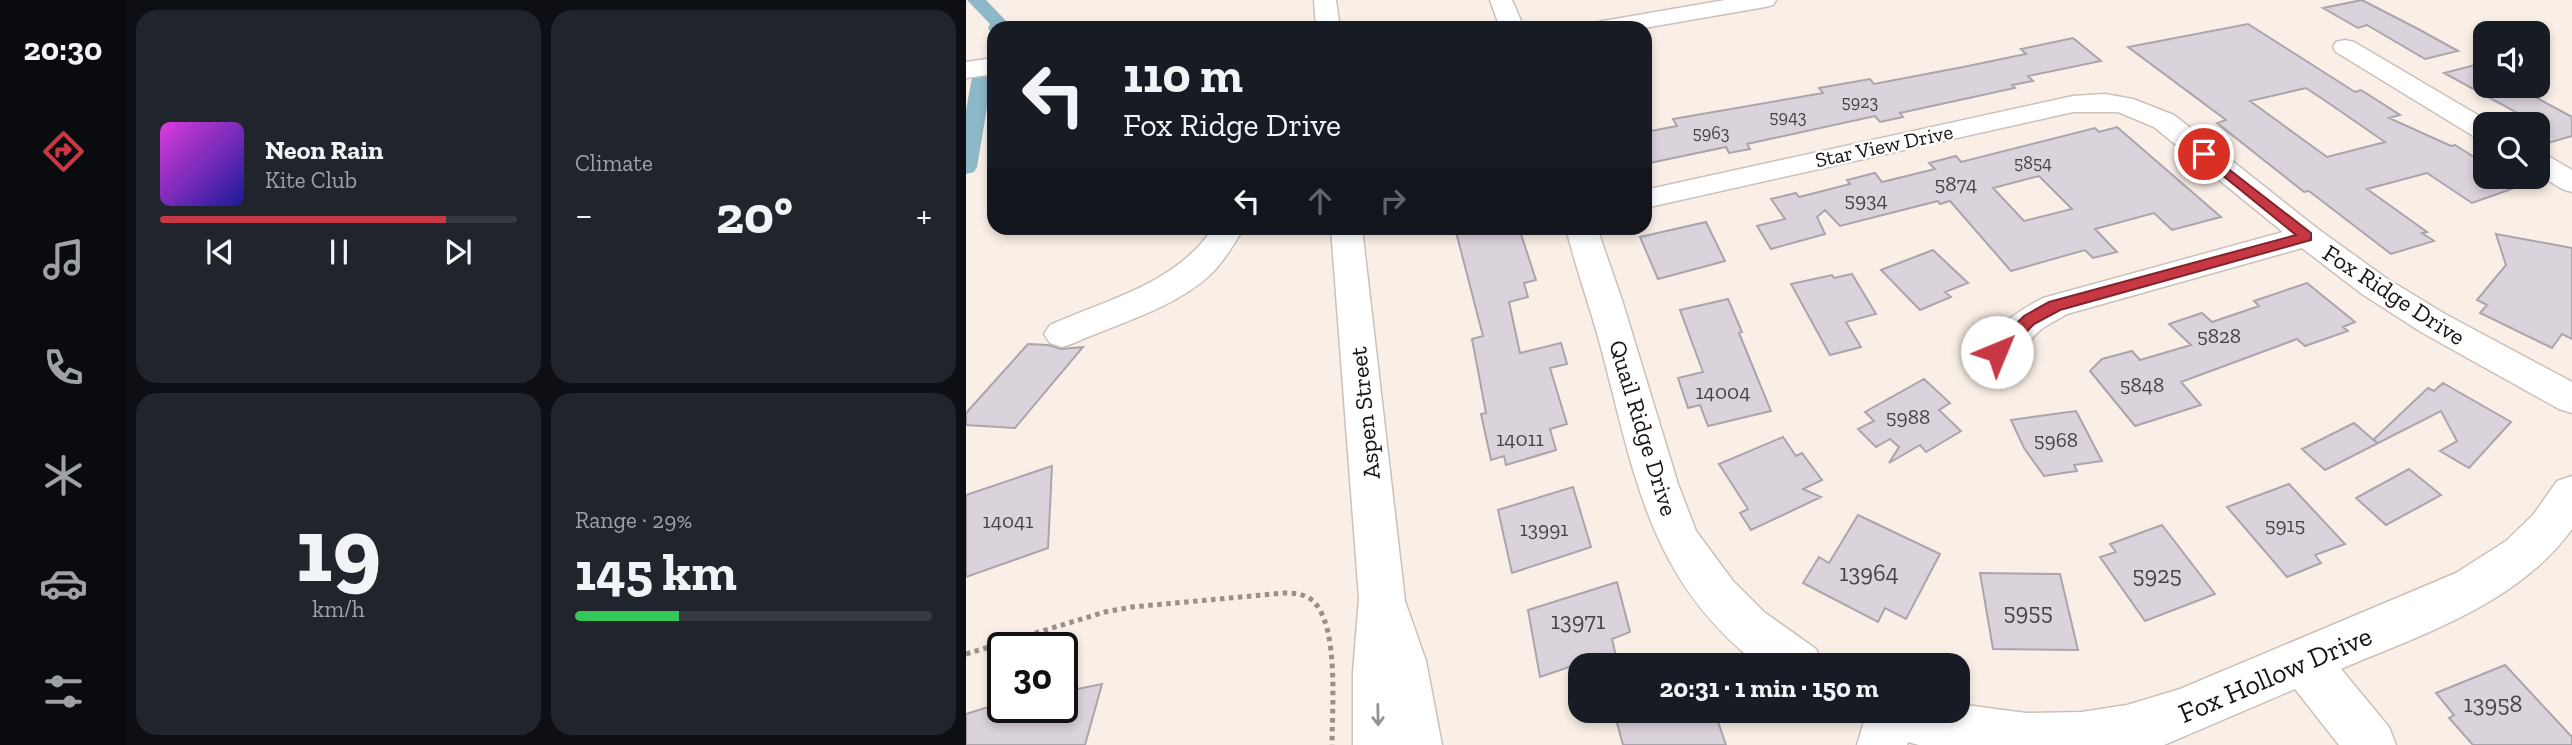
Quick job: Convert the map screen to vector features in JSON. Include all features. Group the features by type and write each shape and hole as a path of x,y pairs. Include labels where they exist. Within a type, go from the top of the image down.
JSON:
{"street":[{"path":"1325,0 1327,21"},
{"path":"1501,0 1509,21"},
{"path":"1644,21 1765,0"},
{"path":"2345,47 2473,124"},
{"name":"Star View Drive","path":"1652,197 2073,104 2125,98"},
{"name":"Fox Ridge Drive","path":"2125,98 2164,121 2306,236 2374,286 2433,323 2572,399"},
{"path":"2550,169 2572,183"},
{"path":"1062,334 1138,305 1177,284 1210,254 1223,235"},
{"name":"Aspen Street","path":"1347,235 1382,598 1377,672 1378,745"},
{"name":"Quail Ridge Drive","path":"1584,235 1597,269 1662,502 1682,546 1709,586 1744,623 1784,653"},
{"path":"1997,352 2029,320 2055,306 2306,236"},
{"name":"Fox Hollow Drive","path":"1904,723 1936,725 1997,736 2050,738 2109,734 2164,720 2453,598 2494,577 2533,547 2561,513 2572,493"},
{"name":"Aspen Street","path":"1382,598 1402,661 1417,745"},
{"path":"2304,662 2371,745"}],"path":[{"path":"966,654 1105,612 1132,607 1283,593 1300,594 1316,602 1325,617 1329,647 1332,745"}],"building":[{"path":"2362,0 2458,51 2425,59 2367,25 2358,28 2323,8"},
{"path":"2248,24 2355,92 2361,90 2400,115 2389,118 2451,146 2455,145 2473,156 2473,189 2512,189 2472,203 2427,173 2367,189 2427,232 2422,233 2434,241 2391,254 2309,191 2304,192 2217,123 2226,120 2128,47","holes":["2306,88 2385,142 2327,157 2250,101"]},
{"path":"2073,38 2101,61 2028,76 2033,81 2012,85 2015,88 1900,113 1903,117 1880,122 1875,116 1747,144 1750,149 1729,153 1726,147 1652,163 1652,131 1677,126 1673,119 1823,93 1819,88 1870,79 1874,84 2026,54 2021,49"},
{"path":"2473,66 2473,89 2444,73"},
{"path":"2490,98 2537,98 2572,117 2572,136 2550,142 2550,112 2516,112"},
{"path":"2117,127 2221,217 2172,230 2154,213 2095,229 2117,252 2093,258 2085,250 2011,271 1950,201 1940,204 1938,201 1840,226 1825,210 1817,217 1825,234 1771,249 1757,226 1785,219 1771,199 1796,193 1799,197 1850,184 1847,180 1875,173 1882,182 1935,169 1929,163 1956,156 1961,162 2095,128 2099,132","holes":["2039,176 2072,209 2024,221 1993,188"]},
{"path":"1706,222 1725,261 1658,279 1640,237"},
{"path":"2496,234 2572,248 2572,339 2562,334 2552,348 2480,313 2487,305 2477,300 2506,265"},
{"path":"1457,235 1521,235 1536,280 1524,283 1528,297 1509,302 1520,353 1561,343 1567,364 1550,368 1567,424 1550,429 1556,450 1506,465 1504,456 1491,460 1481,414 1486,413 1472,339 1483,336"},
{"path":"1933,250 1968,283 1945,292 1951,297 1920,310 1881,270"},
{"path":"1852,274 1876,314 1846,322 1861,347 1830,355 1791,284 1832,275 1834,278"},
{"path":"2307,283 2355,322 2343,327 2348,331 2305,346 2297,339 2181,382 2201,405 2135,426 2090,371 2102,359 2132,351 2140,360 2191,345 2169,324 2202,313 2212,322 2259,306 2254,301"},
{"path":"1728,299 1771,411 1708,426 1700,405 1688,408 1678,378 1703,372 1680,310"},
{"path":"1028,344 1061,349 1083,347 1015,428 966,425 966,413"},
{"path":"1924,379 1950,403 1939,410 1961,431 1926,452 1920,445 1889,463 1899,447 1890,439 1876,447 1858,429 1874,421 1865,412"},
{"path":"2443,383 2511,422 2469,468 2440,451 2457,441 2441,411 2325,470 2302,449 2354,423 2377,443 2374,439 2428,388 2434,391"},
{"path":"2076,411 2102,461 2074,465 2077,471 2044,476 2024,448 2011,420"},
{"path":"1783,437 1796,456 1802,453 1822,480 1803,489 1821,497 1751,530 1740,513 1748,509 1719,464"},
{"path":"1052,466 1048,548 966,577 966,495"},
{"path":"2409,469 2441,495 2386,525 2356,498"},
{"path":"2289,484 2345,544 2315,555 2321,563 2287,577 2227,507"},
{"path":"1573,487 1591,547 1512,573 1498,510"},
{"path":"1858,515 1940,554 1906,619 1885,608 1878,622 1803,583 1819,557 1829,563"},
{"path":"2162,525 2215,594 2145,621 2100,557 2116,552 2110,544"},
{"path":"1980,573 2060,574 2078,650 1993,649"},
{"path":"1617,582 1630,632 1612,639 1615,653 1568,653 1568,667 1540,677 1528,610"},
{"path":"2505,665 2572,737 2572,745 2473,745 2449,718 2454,715 2436,693"},
{"path":"1102,684 1085,745 966,745 966,714 987,707 987,723 1078,723 1078,689"},
{"path":"1617,723 1718,723 1726,745 1623,745"}],"waterway":[{"path":"976,0 997,21"},
{"path":"966,167 983,72"}],"route":[{"path":"1997,352 2029,320 2055,306 2306,236 2204,154"}]}
